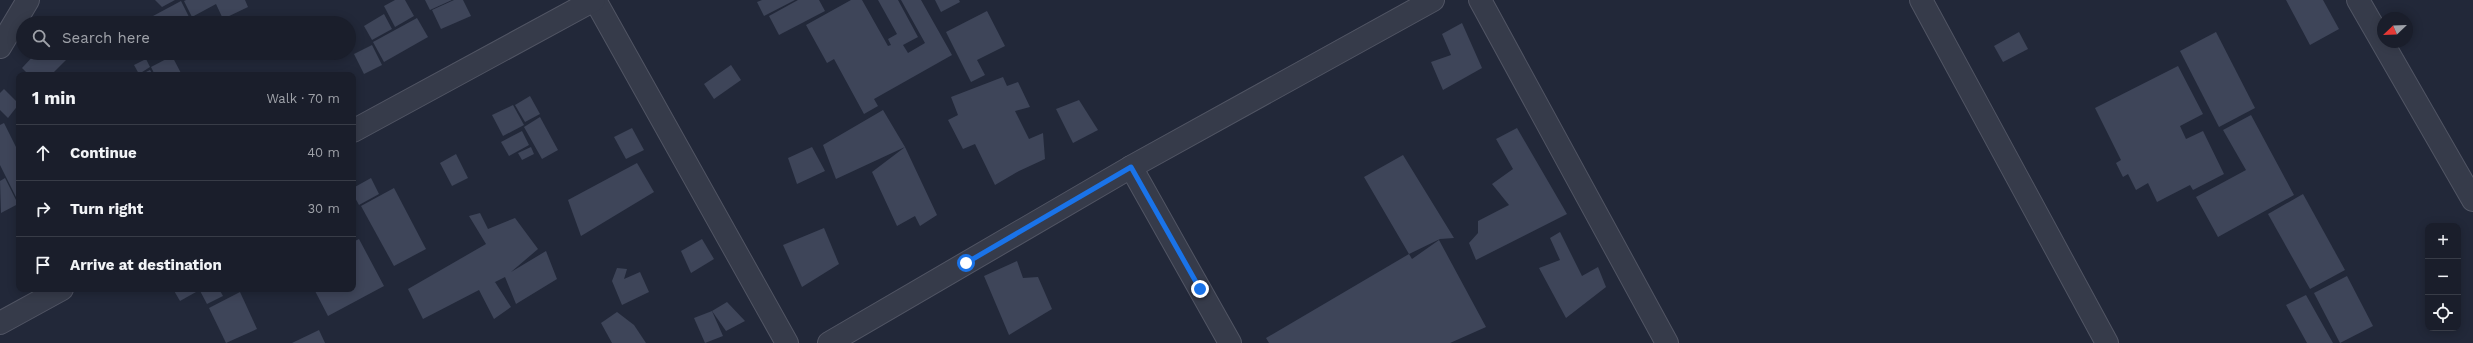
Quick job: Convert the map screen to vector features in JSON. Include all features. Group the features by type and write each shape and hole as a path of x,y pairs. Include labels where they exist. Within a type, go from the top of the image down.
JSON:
{"street":[{"path":"17,16 26,0"},
{"path":"356,129 595,0 787,343"},
{"path":"829,343 1131,167 1433,0"},
{"path":"1480,0 1667,343"},
{"path":"1921,0 2108,343"},
{"path":"2358,0 2473,200"},
{"path":"0,47 16,18"},
{"path":"1131,167 1230,343"},
{"path":"0,323 57,292"}],"building":[{"path":"155,0 175,0 162,7"},
{"path":"245,0 248,7 229,16 222,16 216,4 192,16 184,1"},
{"path":"395,0 405,0 414,16 395,27 384,6"},
{"path":"425,0 452,0 430,10"},
{"path":"454,0 463,0 471,16 441,29 432,10"},
{"path":"762,0 795,0 764,16 757,2"},
{"path":"798,0 819,0 825,11 779,35 769,16"},
{"path":"851,0 862,0 888,46 891,45 888,39 897,34 878,0 898,0 918,37 903,45 908,53 925,43 901,0 921,0 952,55 874,99 878,106 864,114 834,59 827,63 806,25"},
{"path":"935,0 959,0 960,2 941,12"},
{"path":"2286,0 2323,0 2339,29 2310,45"},
{"path":"181,1 188,16 153,16"},
{"path":"987,11 1005,46 977,60 985,75 971,82 946,32"},
{"path":"384,14 392,29 372,40 364,26"},
{"path":"417,18 428,37 384,62 373,42"},
{"path":"1462,23 1482,68 1443,90 1431,62 1451,55 1442,34"},
{"path":"2019,32 2028,49 2003,62 1994,46"},
{"path":"2216,32 2255,108 2219,127 2180,51"},
{"path":"372,45 382,65 364,74 356,58 356,53"},
{"path":"29,60 66,60 54,72 26,72 22,68"},
{"path":"146,60 150,67 142,72 138,72 134,65"},
{"path":"164,60 174,60 180,72 154,72 151,67"},
{"path":"731,65 741,80 714,99 704,84"},
{"path":"2178,66 2203,114 2180,126 2186,139 2203,131 2224,174 2193,190 2190,185 2157,202 2148,183 2136,190 2128,174 2123,177 2116,163 2121,160 2095,108"},
{"path":"1003,77 1007,86 1018,82 1030,107 1015,111 1029,139 1043,133 1045,159 1019,171 995,185 975,144 963,149 948,120 958,115 951,97"},
{"path":"4,89 16,101 16,108 8,118 0,110 0,93"},
{"path":"530,96 540,114 525,122 515,105"},
{"path":"1079,100 1098,130 1073,143 1056,109"},
{"path":"513,105 524,125 503,136 492,115"},
{"path":"883,110 905,147 836,179 823,145"},
{"path":"2251,115 2294,195 2218,237 2196,197 2246,170 2223,130"},
{"path":"540,117 558,150 542,159 524,127"},
{"path":"4,123 16,147 16,197 0,165 0,125"},
{"path":"632,128 644,150 626,159 614,137"},
{"path":"1517,128 1567,214 1476,260 1469,243 1478,233 1478,221 1509,205 1492,184 1513,169 1496,139"},
{"path":"522,131 529,145 509,156 501,142"},
{"path":"531,147 534,154 522,160 518,153"},
{"path":"812,147 825,171 797,184 788,158"},
{"path":"905,147 937,215 920,226 915,216 897,226 872,172"},
{"path":"456,154 468,178 452,186 440,163"},
{"path":"1403,155 1454,238 1440,239 1409,254 1364,177"},
{"path":"637,163 654,192 581,236 568,200"},
{"path":"5,178 16,200 16,205 1,213 0,181"},
{"path":"371,178 379,194 359,205 356,200 356,186"},
{"path":"394,188 426,249 394,266 361,206"},
{"path":"2303,194 2345,270 2310,289 2268,214"},
{"path":"480,213 488,229 515,218 538,249 511,272 546,251 557,279 516,304 505,277 495,282 511,307 494,319 479,290 423,319 408,289 486,244 469,216"},
{"path":"824,228 839,264 802,287 783,245"},
{"path":"1560,232 1582,276 1598,267 1606,287 1566,318 1539,268 1560,260 1550,238"},
{"path":"359,239 384,286 328,316 316,292 356,292 356,240"},
{"path":"702,239 714,259 691,273 681,251"},
{"path":"1439,240 1486,327 1450,343 1269,343 1266,338 1409,254 1412,259"},
{"path":"1017,261 1023,278 1038,277 1052,309 1009,335 984,276"},
{"path":"617,268 627,269 624,279 640,272 649,292 622,305 612,281"},
{"path":"2347,276 2373,326 2340,343 2314,293"},
{"path":"175,292 196,292 180,301"},
{"path":"201,292 221,292 223,296 207,304"},
{"path":"240,292 257,329 226,343 209,308"},
{"path":"2306,295 2333,343 2307,343 2286,305"},
{"path":"727,302 745,321 726,331 712,311"},
{"path":"712,311 723,336 705,343 694,318"},
{"path":"617,312 634,325 646,343 612,343 601,323"},
{"path":"319,330 325,343 292,343"}],"route":[{"path":"966,263 1131,167 1200,289"}]}
